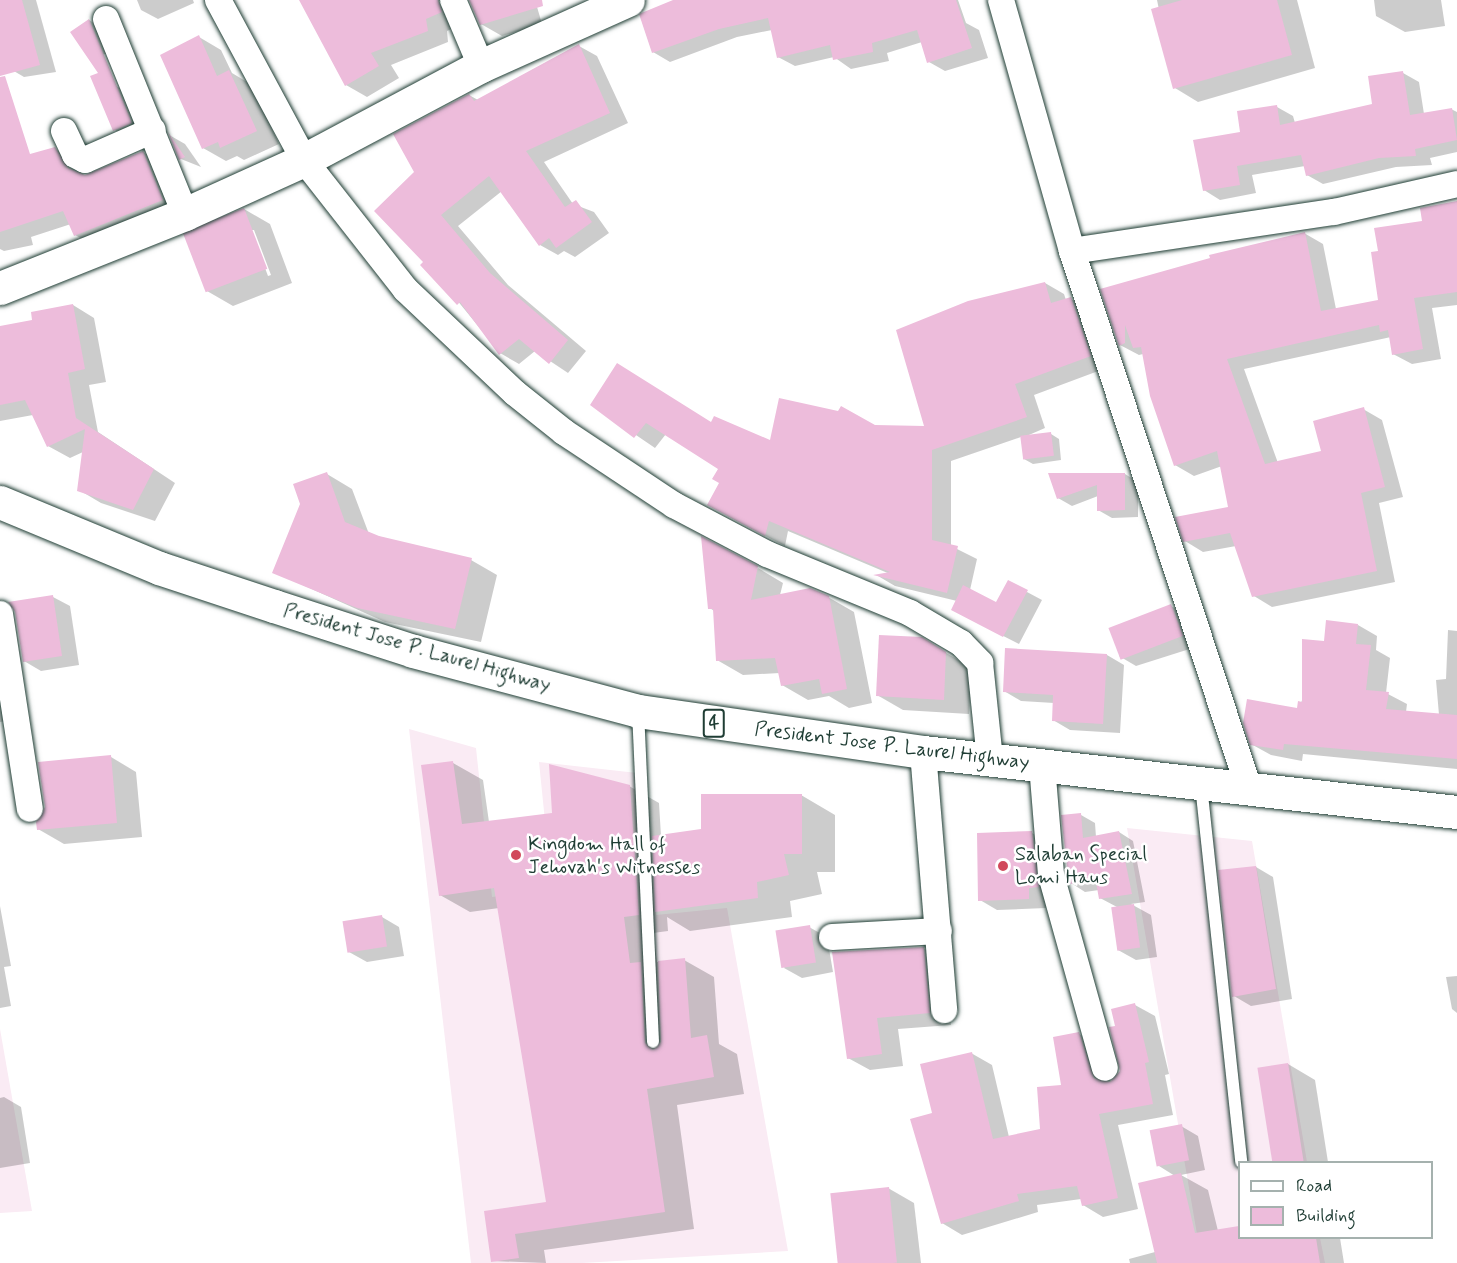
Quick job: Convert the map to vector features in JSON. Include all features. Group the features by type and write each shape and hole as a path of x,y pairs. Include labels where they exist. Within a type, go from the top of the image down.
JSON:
{"main road":[{"path":"0,288 185,214 304,160 481,66 627,0"},
{"name":"President Jose P. Laurel Highway","path":"0,502 159,568 274,606 414,651 638,711 923,752 1457,812"}],"street":[{"path":"218,0 304,160 405,289 515,393 564,432 674,505 767,554 910,613 961,644 980,663 990,759"},
{"path":"453,0 481,66"},
{"path":"1001,0 1072,251 1249,789"},
{"path":"106,19 153,130 185,214"},
{"path":"64,131 75,155 85,160 153,130"},
{"path":"1072,251 1334,212 1457,184"},
{"path":"0,614 30,809"},
{"path":"923,752 944,1010"},
{"path":"1042,765 1051,875 1105,1068"},
{"path":"832,938 939,931"}],"lane":[{"path":"638,711 653,1042"},
{"path":"1201,782 1241,1161"}],"shaded area":[{"path":"409,729 476,748 492,897 552,890 539,762 646,774 656,915 727,908 788,1251 582,1263 471,1263"},
{"path":"1127,828 1252,841 1307,1161 1238,1161 1238,1239 1320,1239 1325,1263 1202,1263"},
{"path":"0,1029 32,1211 0,1213"}],"building":[{"path":"0,0 22,0 40,65 0,76"},
{"path":"299,0 438,0 442,12 426,19 428,31 371,53 379,66 345,86"},
{"path":"469,0 542,0 543,6 480,25"},
{"path":"673,0 956,0 972,48 927,63 917,30 872,43 873,52 833,60 830,45 777,58 768,18 719,29 652,53 639,14"},
{"path":"1182,0 1277,0 1292,55 1173,89 1151,9"},
{"path":"89,19 132,123 113,131 90,76 98,73 70,32"},
{"path":"199,35 217,76 229,70 257,131 220,148 218,142 202,149 160,55"},
{"path":"579,44 610,113 526,151 565,207 576,200 592,222 556,248 549,238 539,246 489,176 441,215 490,273 568,340 549,364 519,339 499,355 460,302 457,305 420,265 423,262 374,211 414,172 393,134 469,94 474,101"},
{"path":"1403,71 1410,115 1452,108 1457,140 1415,149 1416,156 1379,158 1306,176 1301,155 1237,166 1240,185 1203,191 1193,140 1240,132 1237,111 1277,105 1280,125 1372,104 1368,76"},
{"path":"5,76 30,154 55,147 68,168 85,175 143,151 163,200 74,236 63,211 0,232 0,77"},
{"path":"168,132 185,157 179,160"},
{"path":"1457,201 1457,292 1414,298 1423,349 1392,355 1388,330 1380,332 1379,325 1227,359 1265,464 1321,451 1313,421 1364,407 1385,487 1361,493 1377,571 1252,597 1230,533 1183,542 1175,517 1228,507 1217,451 1174,466 1150,396 1141,347 1133,348 1125,325 1125,343 1119,346 1100,289 1210,258 1209,255 1305,232 1321,311 1378,300 1371,252 1378,251 1374,228 1422,221 1420,208"},
{"path":"244,208 267,269 206,292 182,232"},
{"path":"1045,282 1051,303 1071,297 1091,356 1015,384 1027,417 932,450 932,540 958,546 947,593 873,575 890,572 769,521 765,536 707,505 719,483 712,479 718,469 646,423 634,438 590,405 617,363 711,422 714,416 770,440 779,398 838,411 841,406 875,425 924,426 896,330 968,301"},
{"path":"73,304 85,369 68,373 76,418 154,469 133,510 77,491 85,429 47,447 25,400 0,405 0,326 32,320 31,312"},
{"path":"1051,432 1054,456 1023,460 1020,436"},
{"path":"327,472 345,522 379,536 472,558 455,629 357,608 272,573 300,504 293,484"},
{"path":"1048,473 1125,473 1125,510 1097,511 1097,485 1057,499"},
{"path":"701,536 758,566 751,600 810,588 829,596 847,689 822,694 819,679 781,686 775,658 716,661 713,609 708,609"},
{"path":"1008,580 1028,590 1003,637 951,610 963,585 996,602"},
{"path":"53,595 62,656 23,662 15,612 8,602"},
{"path":"1171,604 1183,636 1121,660 1108,628"},
{"path":"1326,620 1358,624 1356,644 1371,645 1366,690 1389,692 1386,709 1457,715 1457,759 1284,744 1283,750 1250,745 1243,723 1247,699 1297,708 1298,701 1302,702 1302,639 1324,641"},
{"path":"879,635 922,637 946,652 944,700 876,696"},
{"path":"1005,648 1107,654 1103,724 1052,721 1053,695 1003,692"},
{"path":"111,755 117,823 37,830 36,822 45,807 38,762"},
{"path":"453,761 462,824 552,813 549,764 630,785 639,915 624,917 630,963 641,962 645,1043 653,1050 661,1042 658,961 685,958 691,1038 707,1035 714,1077 647,1089 665,1212 515,1234 519,1258 491,1262 484,1211 546,1202 494,888 439,896 421,765"},
{"path":"701,794 802,794 802,854 784,854 789,875 757,882 758,898 655,912 652,836 701,829"},
{"path":"1081,813 1083,838 1119,831 1132,894 1099,899 1096,882 1069,884 1061,815"},
{"name":"Salaban Special Lomi Haus","path":"1032,831 1039,887 1029,888 1029,899 978,901 977,833"},
{"path":"1256,866 1276,989 1232,997 1218,870"},
{"path":"1134,904 1140,948 1117,951 1111,907"},
{"path":"382,915 387,947 347,953 342,921"},
{"path":"810,925 816,963 781,968 775,930"},
{"path":"924,947 930,1013 877,1018 882,1054 847,1059 832,952"},
{"path":"1135,1003 1149,1062 1145,1063 1153,1104 1099,1114 1118,1198 1082,1206 1077,1186 1017,1194 1019,1201 941,1224 910,1119 932,1113 920,1064 972,1052 993,1139 1040,1129 1037,1087 1061,1085 1053,1037 1079,1032 1094,1078 1110,1082 1120,1071 1109,1027 1115,1026 1111,1009"},
{"path":"1288,1063 1304,1161 1272,1161 1257,1068"},
{"path":"1182,1124 1189,1160 1157,1167 1150,1130"},
{"path":"1181,1173 1195,1233 1238,1226 1238,1239 1316,1239 1320,1263 1157,1263 1138,1183"},
{"path":"889,1187 897,1263 838,1263 830,1193"}],"place":[{"name":"Kingdom Hall of Jehovah's Witnesses","path":"516,855"},
{"name":"Salaban Special Lomi Haus","path":"1003,866"}]}
